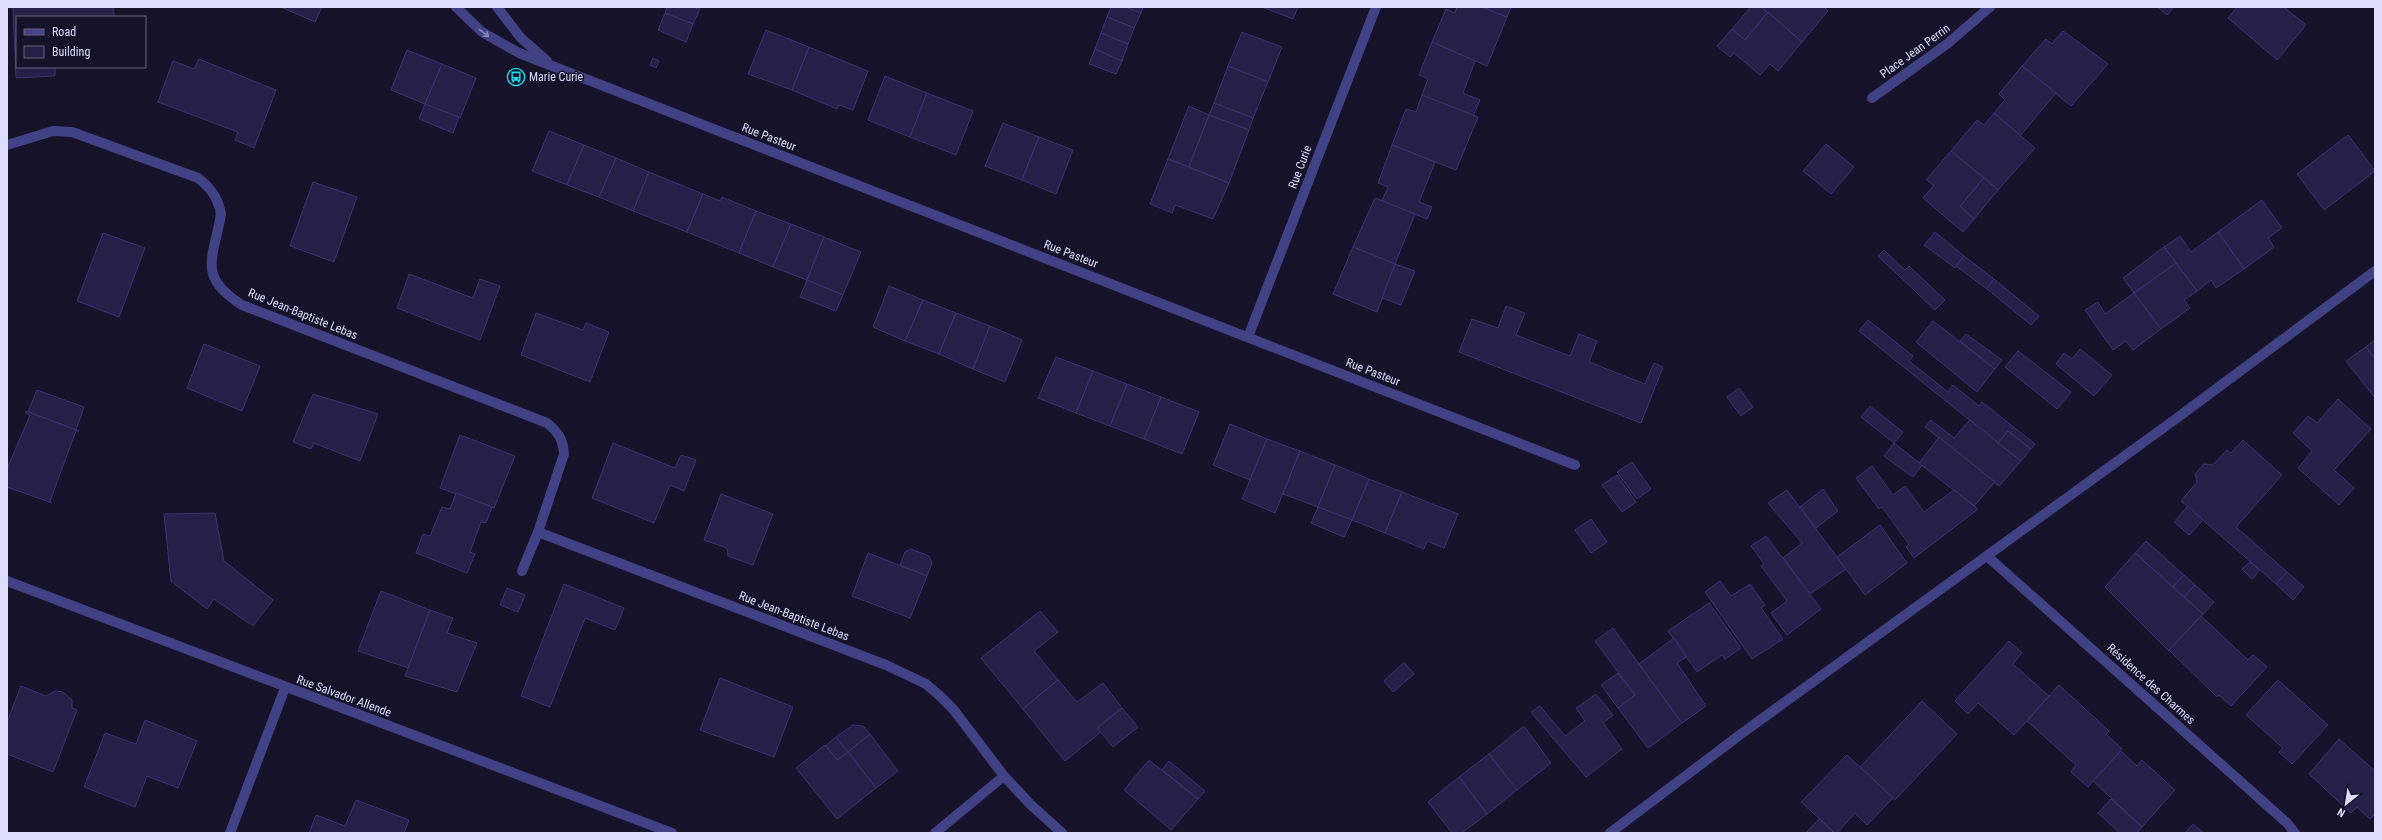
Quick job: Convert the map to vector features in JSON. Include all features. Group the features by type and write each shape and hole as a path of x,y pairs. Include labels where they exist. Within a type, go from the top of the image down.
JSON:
{"street":[{"name":"Rue Pasteur","path":"456,7 494,40 557,69 1248,336 1575,465"},
{"name":"Rue Pasteur","path":"497,7 521,38 557,69"},
{"name":"Rue Curie","path":"1248,336 1376,7"},
{"name":"Place Jean Perrin","path":"1872,98 1959,35 1990,7"},
{"name":"Rue Jean-Baptiste Lebas","path":"7,145 53,131 72,132 198,178 212,190 220,207 219,224 211,265 219,287 229,297 242,305 547,423 560,437 564,454 538,532 522,571"},
{"path":"1610,833 1742,734 2178,418 2375,271"},
{"name":"Rue Jean-Baptiste Lebas","path":"538,532 908,675 926,684 953,709 1004,776 1030,804 1062,833"},
{"name":"Résidence des Charmes","path":"1987,556 2287,823 2295,833"},
{"name":"Rue Salvador Allende","path":"7,581 285,688 672,833"},
{"path":"230,833 285,688"},
{"path":"935,833 1004,776"}],"building":[{"path":"13,7 113,7 114,16 16,16 16,68 55,68 55,76 16,78"},
{"path":"281,7 322,7 315,22"},
{"path":"667,7 694,7 700,9 693,24 665,13"},
{"path":"1111,7 1126,7 1141,13 1134,28 1107,17"},
{"path":"1126,7 1143,7 1141,13"},
{"path":"1262,7 1298,7 1293,19"},
{"path":"1457,7 1482,7 1507,17 1487,66 1432,42 1446,9 1455,13"},
{"path":"1482,7 1511,7 1507,17"},
{"path":"1751,7 1761,7 1768,12 1745,40 1732,29"},
{"path":"1761,7 1824,7 1828,11 1802,42"},
{"path":"2157,7 2174,7 2167,15"},
{"path":"2237,7 2284,7 2306,25 2277,60 2228,18"},
{"path":"1768,12 1802,42 1778,71 1770,64 1760,75 1734,53 1730,57 1717,46 1732,29 1745,40"},
{"path":"665,13 693,24 686,42 658,30"},
{"path":"1107,17 1134,28 1128,44 1101,33"},
{"path":"766,30 809,47 792,90 748,74"},
{"path":"2063,31 2108,64 2071,106 2022,66 2046,39 2052,44"},
{"path":"1242,32 1282,47 1268,82 1228,66"},
{"path":"1101,33 1128,44 1122,61 1095,49"},
{"path":"1432,42 1475,61 1463,93 1480,100 1473,116 1422,95 1428,79 1419,75"},
{"path":"809,47 868,71 853,110 839,105 837,109 792,90"},
{"path":"1095,49 1122,61 1116,74 1089,64"},
{"path":"407,50 442,64 425,104 391,90"},
{"path":"653,58 659,61 656,68 650,65"},
{"path":"199,59 276,90 254,148 235,140 238,132 158,102 173,61 194,69"},
{"path":"442,64 476,78 460,118 425,104"},
{"path":"1228,66 1268,82 1253,118 1214,103"},
{"path":"2022,66 2056,93 2020,136 1994,113 2005,100 1999,94"},
{"path":"885,76 927,93 910,137 868,120"},
{"path":"927,93 973,111 956,155 910,137"},
{"path":"1422,95 1478,117 1456,170 1392,145 1406,109 1416,112"},
{"path":"1214,103 1253,118 1249,130 1209,115"},
{"path":"425,104 459,117 453,133 419,119"},
{"path":"1189,106 1209,115 1189,167 1168,159"},
{"path":"1994,113 2035,148 1998,190 1951,151 1977,120 1984,125"},
{"path":"1209,115 1249,130 1229,183 1189,167"},
{"path":"1003,123 1039,137 1022,180 985,166"},
{"path":"549,131 584,145 567,185 532,171"},
{"path":"2348,135 2375,171 2324,210 2297,174"},
{"path":"1039,137 1073,150 1056,194 1022,180"},
{"path":"1826,144 1854,167 1831,194 1803,171"},
{"path":"584,145 616,158 599,197 567,185"},
{"path":"1392,145 1435,162 1419,202 1432,207 1427,219 1382,201 1388,187 1378,183"},
{"path":"1951,151 1984,178 1960,206 1974,219 1963,232 1923,198 1934,185 1926,180"},
{"path":"616,158 649,172 633,211 599,197"},
{"path":"1168,159 1229,183 1213,219 1175,205 1172,213 1150,204"},
{"path":"649,172 703,194 687,232 633,211"},
{"path":"1984,178 1998,190 1974,219 1960,206"},
{"path":"313,182 357,197 334,262 290,246"},
{"path":"703,194 720,201 722,197 756,211 739,253 687,232"},
{"path":"1375,198 1415,214 1395,264 1353,247"},
{"path":"2262,200 2282,228 2268,238 2274,247 2244,269 2218,232"},
{"path":"756,211 791,224 773,267 739,253"},
{"path":"791,224 824,237 807,280 773,267"},
{"path":"1935,232 1964,256 1955,268 1924,245"},
{"path":"2218,232 2244,269 2216,288 2211,280 2197,291 2164,247 2180,236 2191,252"},
{"path":"103,233 145,248 119,317 77,301"},
{"path":"824,237 861,252 843,295 807,280"},
{"path":"1353,247 1395,264 1377,312 1333,294"},
{"path":"2164,247 2176,263 2134,293 2123,278"},
{"path":"1884,250 1905,270 1909,266 1945,300 1935,310 1878,256"},
{"path":"1964,256 1994,279 1987,289 1956,266"},
{"path":"2176,263 2197,291 2184,300 2190,308 2161,329 2134,293"},
{"path":"1395,264 1415,271 1401,305 1382,298"},
{"path":"409,274 473,298 480,279 500,286 480,340 397,308"},
{"path":"1994,279 2039,316 2031,325 1987,289"},
{"path":"807,280 843,295 836,311 800,297"},
{"path":"889,286 923,300 905,341 873,327"},
{"path":"2134,293 2161,329 2133,350 2126,341 2113,350 2085,310 2098,302 2105,314"},
{"path":"923,300 956,313 939,354 905,341"},
{"path":"1506,306 1525,313 1516,335 1570,356 1579,334 1597,341 1589,362 1645,384 1654,363 1663,367 1641,423 1459,352 1472,319 1498,328"},
{"path":"536,313 583,330 586,323 609,332 590,382 521,355"},
{"path":"956,313 990,326 973,369 939,354"},
{"path":"1868,320 1913,356 1909,361 1948,392 1953,385 1979,406 1982,402 2035,444 2031,449 2008,431 1998,443 1859,331"},
{"path":"1933,321 1995,369 1977,392 1916,342"},
{"path":"990,326 1022,340 1005,382 973,369"},
{"path":"1966,334 2002,360 1995,369 1960,341"},
{"path":"2375,340 2375,359 2366,347"},
{"path":"204,344 260,366 242,411 187,388"},
{"path":"2366,347 2375,359 2375,398 2346,361"},
{"path":"2080,349 2112,375 2094,396 2056,364 2064,353 2072,359"},
{"path":"2018,351 2071,392 2057,409 2005,367"},
{"path":"1056,357 1093,371 1076,413 1038,398"},
{"path":"1093,371 1127,384 1110,426 1076,413"},
{"path":"1127,384 1161,397 1144,439 1110,426"},
{"path":"1739,388 1753,407 1741,416 1727,397"},
{"path":"37,390 84,407 76,430 28,412"},
{"path":"313,394 378,414 360,461 314,443 311,449 293,442"},
{"path":"1161,397 1199,412 1182,454 1144,439"},
{"path":"2338,399 2371,429 2334,470 2354,488 2339,505 2298,468 2312,451 2293,433 2308,416 2317,423"},
{"path":"1870,406 1903,432 1894,443 1861,417"},
{"path":"26,411 79,431 76,431 50,501 52,503 7,487 7,469 30,415 26,413"},
{"path":"1931,420 1954,438 1970,420 2021,461 1999,486 1925,427"},
{"path":"1230,424 1267,439 1250,480 1213,465"},
{"path":"2008,431 2031,449 2021,461 1998,443"},
{"path":"460,435 515,456 494,508 440,488"},
{"path":"1939,437 1995,482 1974,506 1919,463"},
{"path":"1267,439 1300,451 1275,513 1242,499"},
{"path":"2243,440 2282,475 2236,527 2287,572 2276,584 2181,501 2197,482 2195,474 2204,464 2213,465 2227,450 2231,453"},
{"path":"613,443 675,468 681,455 696,460 684,491 670,485 654,523 592,498"},
{"path":"1894,443 1922,465 1913,477 1884,456"},
{"path":"1300,451 1335,465 1318,507 1283,494"},
{"path":"1632,462 1651,489 1637,499 1617,472"},
{"path":"1335,465 1369,479 1352,520 1318,507"},
{"path":"1872,466 1893,495 1905,486 1924,512 1954,490 1978,509 1914,558 1906,547 1909,544 1882,507 1879,509 1856,478"},
{"path":"1617,475 1636,502 1622,512 1602,485"},
{"path":"1369,479 1402,492 1385,533 1352,520"},
{"path":"1823,489 1838,511 1816,528 1800,507"},
{"path":"1787,490 1846,569 1810,594 1783,558 1802,543 1768,503"},
{"path":"1402,492 1458,514 1444,548 1427,541 1424,549 1385,533"},
{"path":"456,493 492,507 486,523 481,522 470,552 475,554 467,573 416,553 423,534 430,536 442,507 450,509"},
{"path":"721,494 773,514 753,565 728,556 727,548 704,540"},
{"path":"2188,506 2203,520 2189,535 2174,522"},
{"path":"1318,507 1352,520 1344,537 1311,523"},
{"path":"215,513 224,561 273,600 253,626 214,599 207,609 171,581 164,514"},
{"path":"1591,519 1607,542 1591,553 1575,530"},
{"path":"1880,525 1907,563 1865,595 1837,557"},
{"path":"1766,536 1821,609 1787,635 1771,613 1787,601 1761,566 1764,564 1751,546"},
{"path":"2146,541 2184,575 2173,587 2135,553"},
{"path":"911,549 929,556 932,563 927,576 900,565 905,552"},
{"path":"868,553 927,576 910,618 852,596"},
{"path":"2135,553 2203,614 2169,651 2105,587"},
{"path":"2250,562 2260,570 2252,579 2242,569"},
{"path":"2287,572 2304,587 2293,600 2276,584"},
{"path":"2184,575 2195,585 2184,597 2173,587"},
{"path":"1720,581 1731,596 1750,584 1765,605 1761,608 1783,639 1752,659 1705,592"},
{"path":"564,584 624,608 615,630 585,618 550,707 521,696"},
{"path":"2195,585 2214,602 2203,614 2184,597"},
{"path":"507,588 525,595 518,612 500,605"},
{"path":"381,591 430,610 408,668 358,651"},
{"path":"1709,603 1741,648 1725,659 1722,655 1697,672 1668,631"},
{"path":"430,610 453,618 447,633 477,643 457,692 405,676"},
{"path":"1040,611 1058,632 1034,651 1058,680 1023,709 981,658"},
{"path":"2201,616 2248,660 2253,655 2267,667 2231,706 2219,695 2217,697 2169,650"},
{"path":"1613,628 1682,723 1648,748 1618,708 1635,695 1595,641"},
{"path":"1674,638 1686,657 1677,663 1706,706 1682,723 1639,664"},
{"path":"2009,641 2022,653 2013,664 2049,696 2014,735 1978,703 1968,714 1955,701"},
{"path":"1404,662 1414,674 1393,692 1384,681"},
{"path":"1618,673 1635,695 1618,708 1601,685"},
{"path":"720,678 793,707 774,757 700,730"},
{"path":"1058,680 1077,702 1103,683 1122,708 1097,728 1101,732 1065,761 1023,709"},
{"path":"2278,680 2328,725 2292,764 2279,752 2283,748 2246,715"},
{"path":"2059,685 2109,731 2106,734 2122,749 2088,787 2071,772 2076,765 2027,721"},
{"path":"21,686 46,696 56,691 63,692 72,700 72,708 77,710 53,772 7,754 7,722"},
{"path":"1596,694 1613,715 1603,723 1622,749 1586,777 1531,712 1540,706 1565,736 1585,721 1576,708"},
{"path":"1922,701 1957,734 1895,800 1860,767"},
{"path":"1122,708 1138,727 1113,747 1097,728"},
{"path":"145,720 197,741 178,788 147,776 135,807 84,787 105,733 136,744"},
{"path":"853,725 863,726 870,734 848,752 836,737"},
{"path":"1524,726 1551,763 1517,790 1489,754"},
{"path":"870,734 898,771 876,788 848,752"},
{"path":"836,737 848,752 837,760 825,746"},
{"path":"2339,739 2375,771 2375,814 2370,819 2357,807 2351,813 2309,774"},
{"path":"825,745 837,760 848,752 876,788 837,819 796,768"},
{"path":"2121,751 2137,766 2142,760 2175,790 2142,827 2093,781"},
{"path":"1489,754 1517,790 1487,814 1459,777"},
{"path":"1847,755 1893,798 1867,825 1855,813 1837,833 1835,833 1801,802"},
{"path":"1149,760 1198,799 1171,830 1124,790"},
{"path":"1169,761 1205,791 1198,799 1162,770"},
{"path":"1459,777 1487,814 1462,833 1452,833 1428,802"},
{"path":"2111,799 2142,827 2137,833 2120,833 2098,813"},
{"path":"356,800 409,820 404,833 309,833 316,815 345,826"},
{"path":"1819,819 1835,833 1806,833"},
{"path":"2193,824 2204,833 2185,833"}],"place":[{"name":"Marie Curie","path":"516,77"}]}
